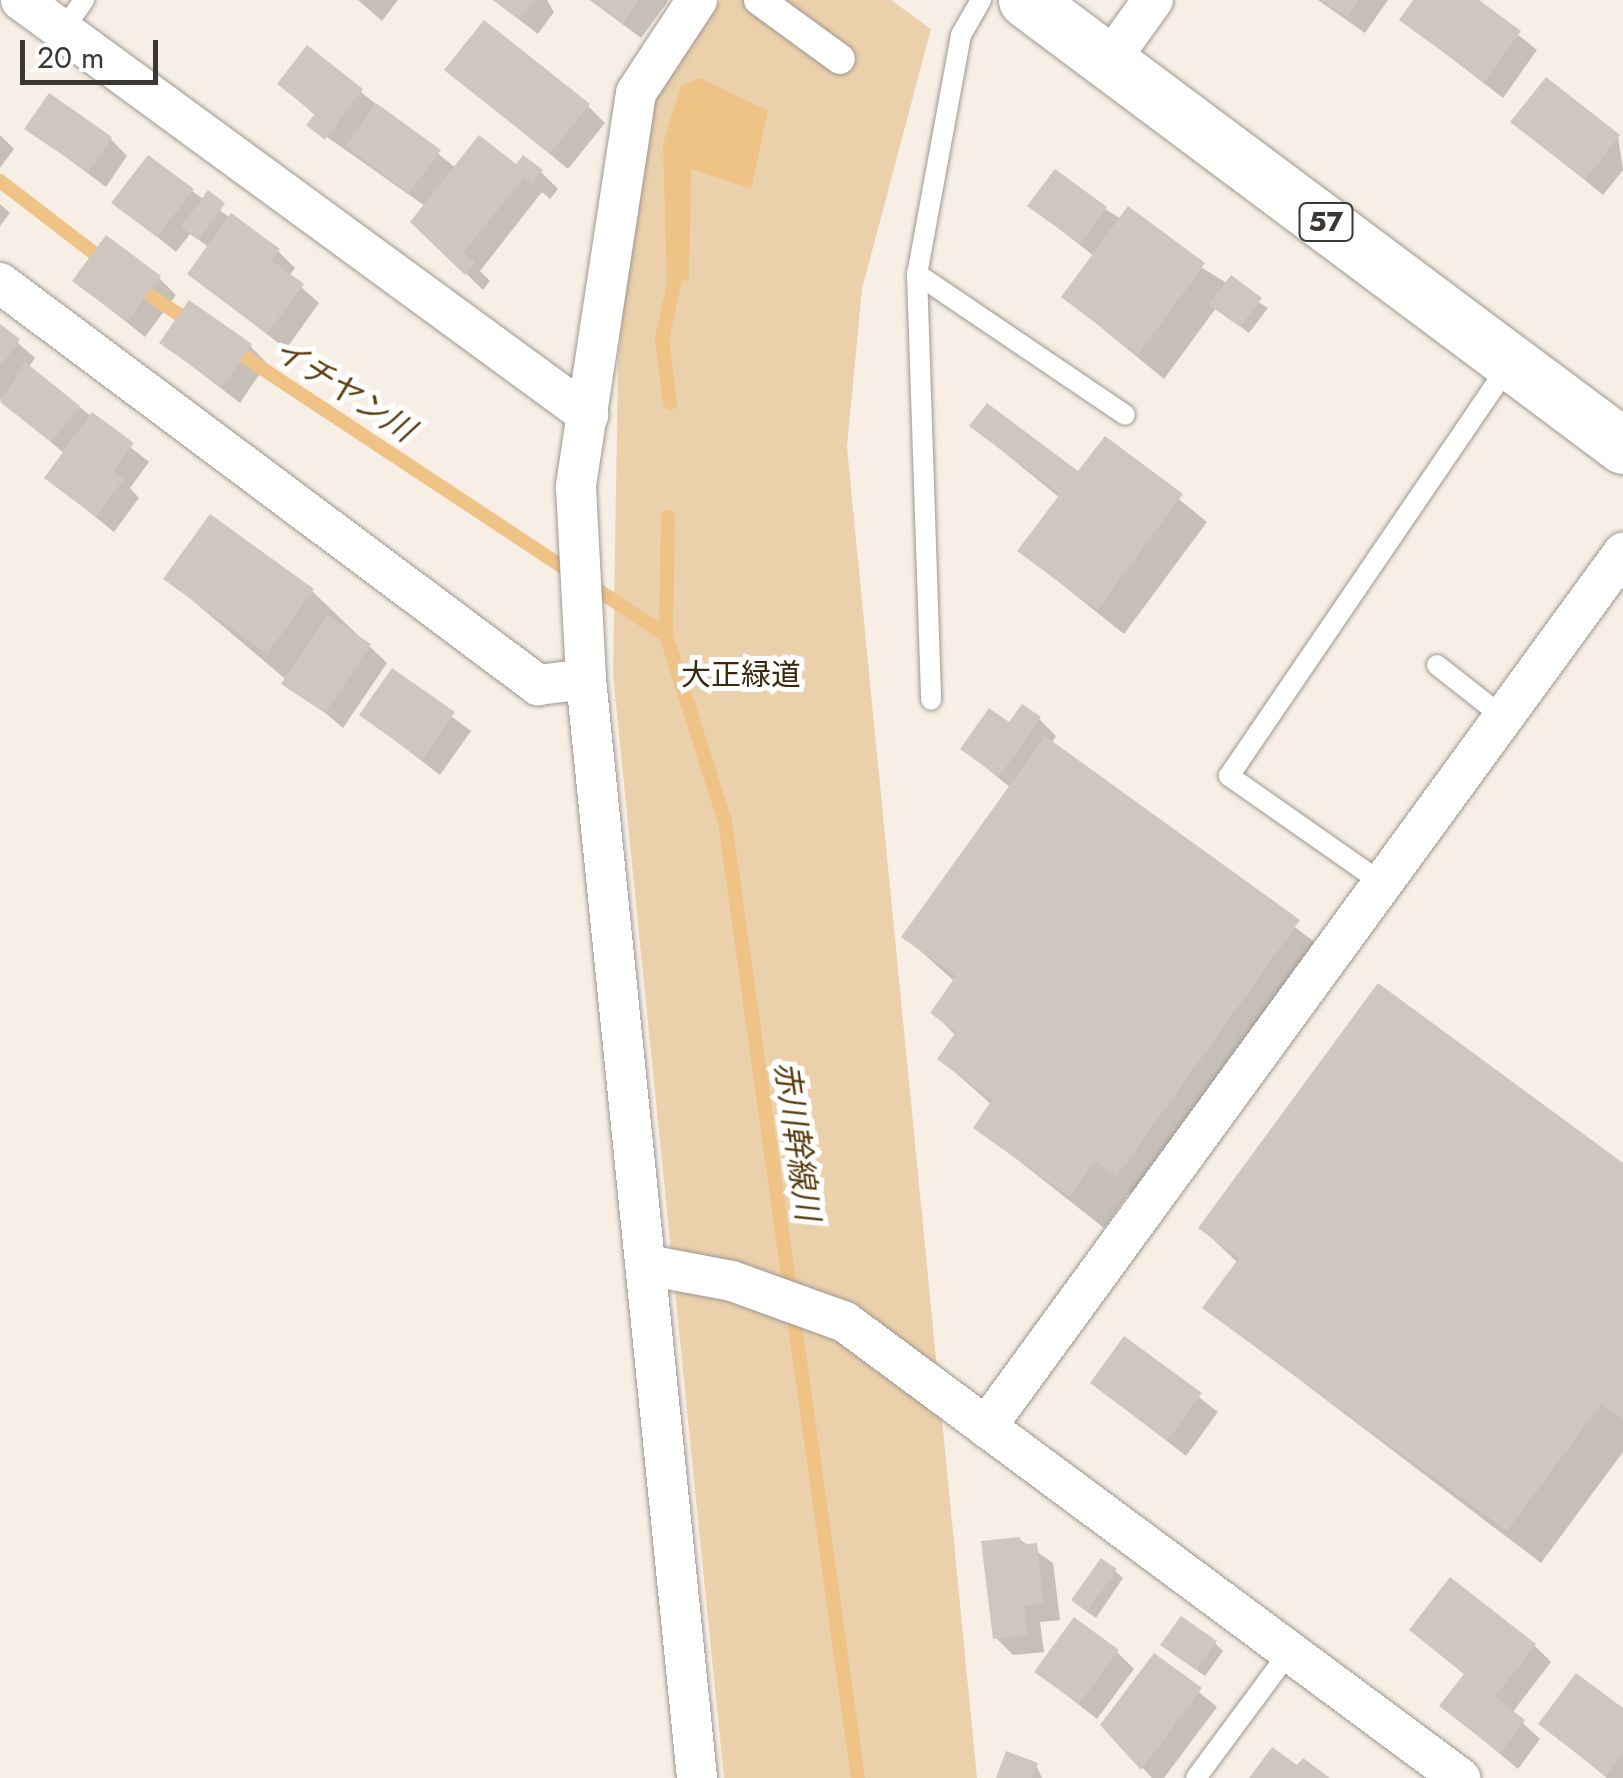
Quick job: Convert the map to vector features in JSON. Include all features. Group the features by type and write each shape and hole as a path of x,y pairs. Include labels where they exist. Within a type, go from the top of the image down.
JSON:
{"main road":[{"name":"57","path":"1026,0 1623,446"}],"street":[{"path":"21,0 73,15 588,415"},
{"path":"696,0 636,93 576,488 586,679 696,1778"},
{"path":"760,0 840,59"},
{"path":"1109,61 1153,0"},
{"path":"0,283 538,685 586,679"},
{"path":"986,1427 1623,552"},
{"path":"647,1266 732,1282 845,1322 1460,1778"}],"lane":[{"path":"930,700 916,274 961,35 981,0"},
{"path":"916,274 1125,416"},
{"path":"1382,883 1228,776 1512,360"},
{"path":"1437,665 1503,716"},
{"path":"1196,1778 1290,1650"}],"green space":[{"name":"大正緑道","path":"721,0 891,0 931,29 862,289 847,447 977,1778 724,1778 613,675 618,362 643,107"}],"shaded area":[{"path":"700,78 768,111 751,189 691,169 689,280 667,284 663,144 681,86"}],"building":[{"path":"495,0 534,0 520,19"},
{"path":"592,0 639,0 623,23"},
{"path":"1322,0 1359,0 1347,17"},
{"path":"1413,0 1479,0 1521,31 1484,82 1399,20"},
{"path":"484,20 590,104 550,154 444,70"},
{"path":"307,45 363,89 325,140 306,125 315,114 277,84"},
{"path":"1546,77 1620,135 1585,180 1510,122"},
{"path":"49,93 112,137 88,172 24,129"},
{"path":"376,103 441,150 409,193 345,146"},
{"path":"479,135 516,164 523,155 543,170 532,184 524,177 463,253 475,262 465,275 410,222"},
{"path":"148,155 194,189 157,237 111,203"},
{"path":"1055,169 1107,207 1080,244 1027,206"},
{"path":"208,190 225,203 199,240 181,227"},
{"path":"1128,206 1205,263 1138,355 1061,297"},
{"path":"231,213 280,249 271,260 304,284 267,334 187,274"},
{"path":"106,235 161,276 127,322 72,281"},
{"path":"1231,275 1262,298 1240,327 1209,305"},
{"path":"189,300 252,344 222,387 159,343"},
{"path":"0,324 20,339 0,367"},
{"path":"25,362 80,406 51,442 0,402"},
{"path":"987,403 1078,471 1105,436 1183,494 1097,610 1017,551 1060,494 969,426"},
{"path":"92,412 134,443 113,471 124,479 96,517 44,478"},
{"path":"210,514 314,589 267,654 163,579"},
{"path":"327,615 371,644 325,713 281,684"},
{"path":"392,668 455,712 422,760 359,715"},
{"path":"1022,704 1041,717 999,777 960,749 989,708 1009,722"},
{"path":"1045,736 1300,920 1116,1177 1095,1161 1070,1197 973,1128 992,1100 937,1059 956,1032 930,1013 956,976 901,937"},
{"path":"1378,983 1623,1163 1623,1420 1601,1404 1507,1531 1202,1308 1239,1258 1198,1228"},
{"path":"1124,1336 1202,1393 1167,1441 1090,1383"},
{"path":"1020,1537 1020,1545 1037,1543 1044,1603 1024,1606 1028,1635 993,1639 981,1541"},
{"path":"1101,1558 1117,1569 1087,1612 1071,1600"},
{"path":"1450,1577 1536,1644 1495,1697 1525,1720 1500,1753 1439,1706 1464,1674 1409,1630"},
{"path":"1181,1616 1217,1641 1196,1670 1160,1645"},
{"path":"1074,1617 1119,1650 1079,1704 1034,1672"},
{"path":"1154,1653 1202,1688 1141,1770 1100,1725"},
{"path":"1576,1673 1623,1708 1623,1753 1606,1776 1538,1724"},
{"path":"1272,1747 1297,1765 1303,1758 1330,1778 1249,1778"},
{"path":"1006,1751 1038,1763 1032,1778 996,1778"}],"waterway":[{"name":"イチヤン川","path":"0,181 107,263"},
{"name":"赤川幹線川","path":"670,403 662,338 679,262"},
{"name":"イチヤン川","path":"132,283 193,324"},
{"name":"イチヤン川","path":"228,346 666,635"},
{"name":"赤川幹線川","path":"668,517 666,635 725,822 858,1778"}]}
